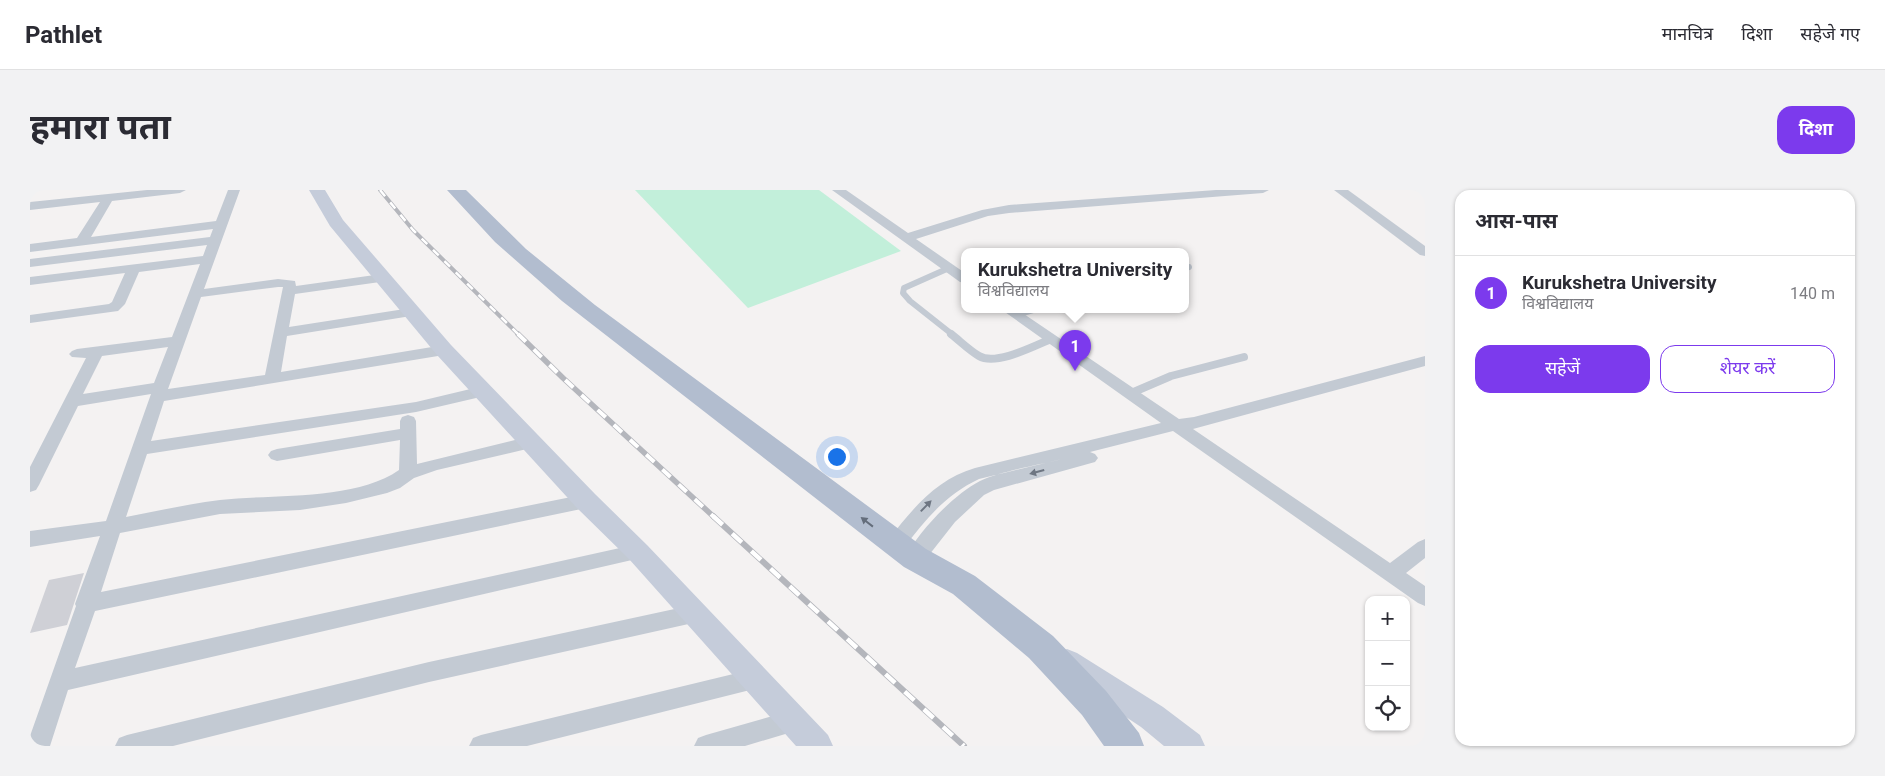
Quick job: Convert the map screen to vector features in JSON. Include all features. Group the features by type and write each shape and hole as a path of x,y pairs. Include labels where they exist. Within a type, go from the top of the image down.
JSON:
{"main road":[{"path":"456,190 471,207 542,274 911,544"},
{"path":"476,190 540,254 569,278 911,544 1040,647 1094,703 1126,746"}],"street":[{"path":"30,218 34,206 180,190"},
{"path":"38,746 112,527 234,190"},
{"path":"317,190 336,222 444,350 586,502 638,552 693,614 817,746"},
{"path":"838,190 961,276"},
{"path":"905,238 986,213 1009,209 1262,190"},
{"path":"1340,190 1425,252"},
{"path":"82,241 108,198"},
{"path":"30,248 221,224"},
{"path":"30,263 215,240"},
{"path":"30,281 209,259"},
{"path":"30,319 112,308 118,304 134,268"},
{"path":"289,291 382,278"},
{"path":"196,294 278,283 290,284 272,379"},
{"path":"281,333 412,312"},
{"path":"1013,313 1130,394 1185,427 1425,597"},
{"path":"77,354 178,341"},
{"path":"72,401 272,379 444,350"},
{"path":"30,485 96,352"},
{"path":"911,544 968,497 988,485 1185,427 1425,361"},
{"path":"140,449 408,408 483,391"},
{"path":"408,408 408,473"},
{"path":"911,544 918,514 933,498 958,480 976,474 1185,427"},
{"path":"277,455 408,433"},
{"path":"30,539 112,527 220,507 300,503 331,499 381,488 408,473 456,459 531,442"},
{"path":"85,604 586,502"},
{"path":"1391,574 1425,547"},
{"path":"59,682 638,552"},
{"path":"127,746 429,672 693,614"},
{"path":"1040,647 1080,670 1152,717 1189,746"},
{"path":"481,746 754,679"},
{"path":"706,746 794,722"}],"lane":[{"path":"949,268 910,284 904,288 903,293 910,301 981,357 1000,358 1051,339"},
{"path":"1130,394 1152,382 1180,372 1244,357"}],"green space":[{"path":"635,190 819,190 901,251 748,308"}],"building":[{"path":"84,573 67,625 30,633 49,580"}],"railway":[{"path":"380,190 413,230 519,335"},
{"path":"518,334 714,517"},
{"path":"713,516 964,746"}],"place":[{"name":"Kurukshetra University","path":"1075,371"}]}
